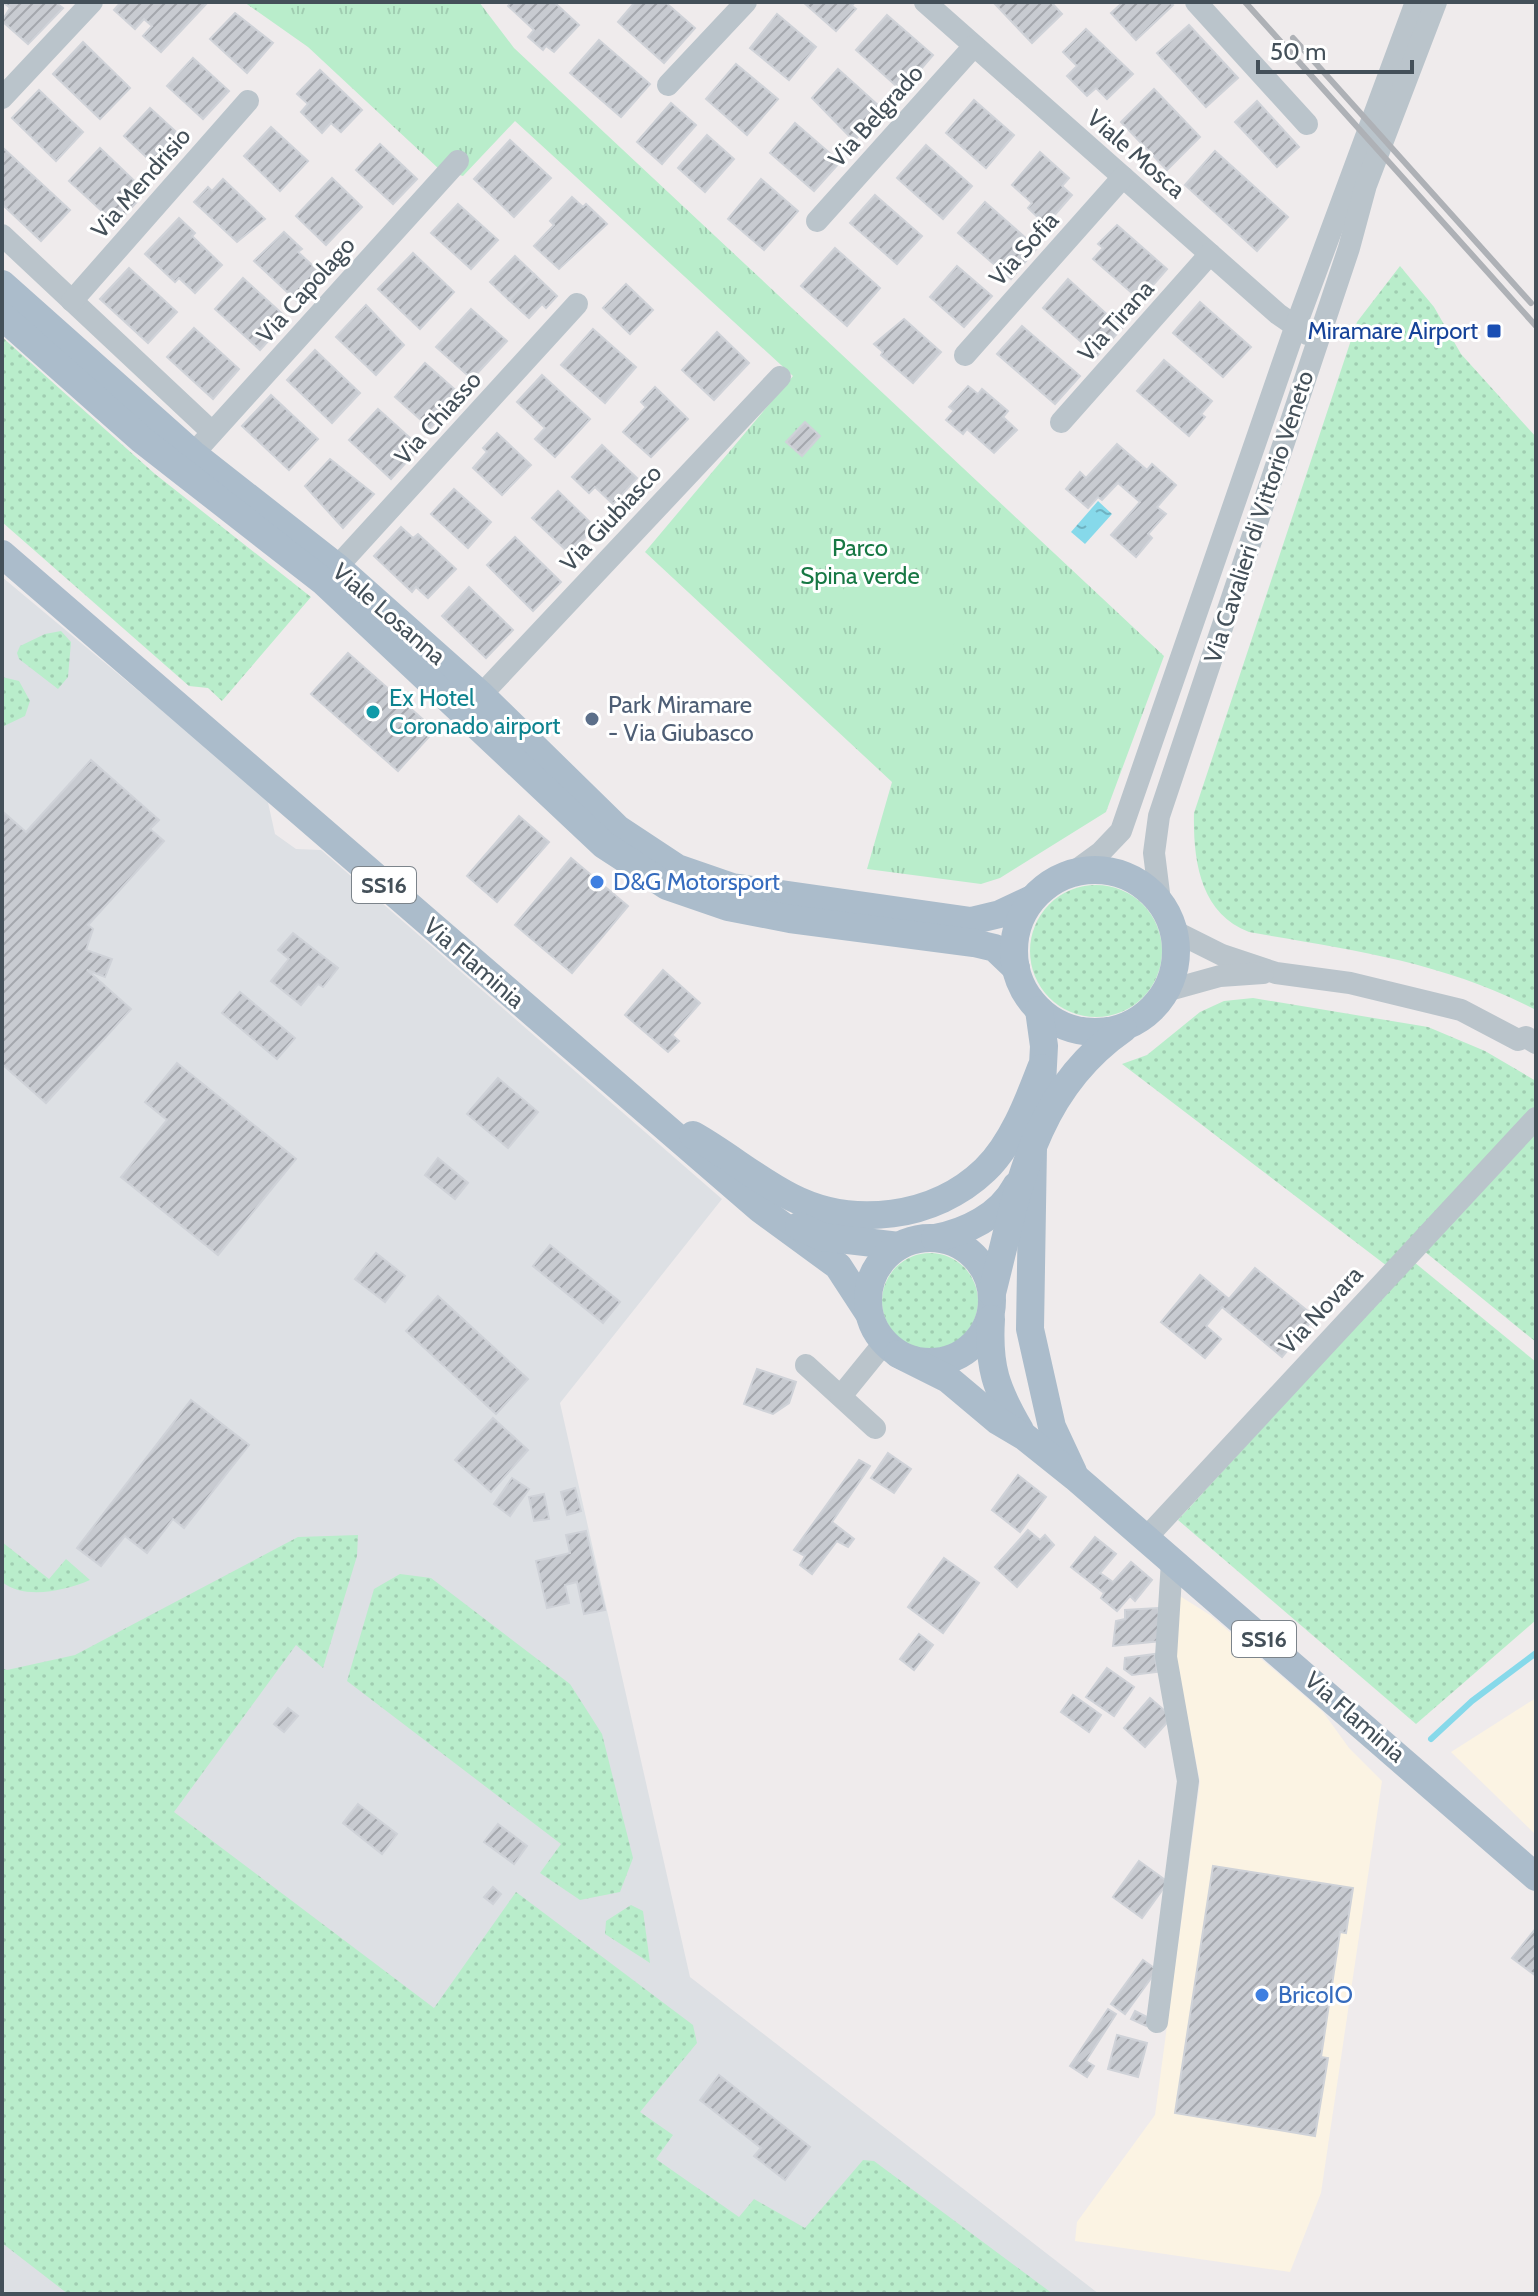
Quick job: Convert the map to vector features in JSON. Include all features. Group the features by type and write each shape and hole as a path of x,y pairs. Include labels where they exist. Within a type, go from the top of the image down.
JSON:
{"main road":[{"name":"Viale Losanna","path":"2,284 193,454 337,567 481,695 618,829 677,868 732,887 971,921 1000,914 1032,899"},
{"name":"Viale Losanna","path":"2,316 142,440 324,582 604,845 654,878 667,886 728,907 995,948 1016,968"},
{"name":"Via Flaminia","path":"2,554 760,1209 838,1266 868,1312"},
{"name":"Via Cavalieri di Vittorio Veneto","path":"1032,899 1051,882 1074,872 1106,870 1122,874 1149,890 1160,901 1174,931 1176,962 1166,991"},
{"path":"1032,899 1015,939 1016,968 1025,990 1039,1010 1063,1025 1091,1032 1133,1023"},
{"path":"760,1209 822,1237 899,1246 959,1234 995,1212 1011,1195 1033,1146 1092,1052 1157,1004 1166,991"},
{"path":"1039,1010 1044,1046 1033,1146 1030,1329 1052,1427 1075,1477"},
{"path":"640,1106 726,1154 792,1197 842,1214 888,1215 933,1204 958,1191 986,1169 1016,1124 1041,1068"},
{"path":"899,1246 876,1270 868,1290 868,1312 891,1348 921,1362 958,1356 977,1341 992,1300 1033,1146"},
{"path":"935,1238 958,1245 977,1260 992,1300"},
{"name":"Via Flaminia","path":"992,1300 989,1356 999,1395 1025,1437"},
{"name":"Via Flaminia","path":"891,1348 948,1379 998,1421 1025,1437 1075,1477 1536,1877"}],"street":[{"path":"2,98 92,2"},
{"path":"668,85 746,2"},
{"name":"Viale Mosca","path":"925,2 1295,328 1318,339"},
{"path":"1196,2 1307,124"},
{"name":"Via Cavalieri di Vittorio Veneto","path":"1074,872 1100,853 1121,831 1295,328 1416,2"},
{"name":"Via Cavalieri di Vittorio Veneto","path":"1160,901 1154,853 1159,816 1366,185 1436,2"},
{"name":"Via Belgrado","path":"817,221 974,46"},
{"name":"Via Mendrisio","path":"72,301 248,101"},
{"name":"Via Capolago","path":"193,454 458,161"},
{"name":"Via Sofia","path":"965,355 1123,177"},
{"path":"2,235 212,432"},
{"name":"Via Tirana","path":"1061,422 1210,254"},
{"name":"Via Chiasso","path":"337,567 577,304"},
{"name":"Via Giubiasco","path":"481,695 780,377"},
{"path":"1174,931 1222,955 1276,973 1350,983 1461,1010 1527,1041 1520,1050 1536,1060"},
{"path":"1166,991 1220,976 1276,973"},
{"name":"Via Novara","path":"1145,1539 1536,1118"},
{"path":"841,1396 891,1348"},
{"path":"806,1365 875,1428"},
{"path":"1157,2022 1188,1781 1166,1657 1172,1561"}],"shaded area":[{"path":"2,577 267,798 275,834 296,849 321,850 722,1199 560,1403 690,1977 1099,2294 2,2294"},
{"path":"1175,1593 1210,1615 1323,1712 1349,1748 1382,1781 1321,2193 1290,2272 1075,2241 1077,2222 1155,2115 1200,1782 1174,1646"},
{"path":"1536,1698 1536,1835 1451,1752"}],"green space":[{"name":"Parco Spina verde","path":"244,2 479,2 514,48 1164,656 1106,812 1000,878 981,884 867,869 892,782 645,552 793,376 515,121 463,176 439,169 308,47"},
{"path":"1400,266 1434,307 1461,354 1536,437 1536,1010 1466,980 1396,959 1249,932 1220,912 1210,898 1198,866 1194,813 1357,322"},
{"path":"2,337 155,474 311,597 222,701 208,688 189,686 2,522"},
{"path":"872,554 965,631 926,677 834,601"},
{"path":"61,631 71,642 68,677 58,689 19,659 17,653 20,646 45,634"},
{"path":"2,677 19,681 30,701 25,716 4,726"},
{"path":"1096,885 1133,896 1151,914 1162,951 1151,988 1133,1006 1096,1017 1059,1006 1041,988 1030,951 1041,914 1059,896"},
{"path":"1253,998 1428,1027 1485,1051 1536,1081 1536,1108 1387,1266 1122,1064 1147,1055 1200,1012 1224,1001"},
{"path":"1536,1131 1536,1342 1424,1251"},
{"path":"930,1253 948,1257 964,1267 974,1283 978,1301 974,1319 964,1335 948,1345 930,1349 912,1345 896,1335 886,1319 882,1301 886,1283 896,1267 912,1257"},
{"path":"1414,1262 1536,1362 1536,1620 1416,1724 1178,1520"},
{"path":"358,1535 357,1556 323,1668 296,1645 174,1812 434,2008 516,1892 693,2025 697,2043 640,2112 673,2135 656,2159 739,2217 754,2199 805,2228 863,2160 874,2161 1053,2294 68,2294 2,2243 2,1668 7,1670 75,1655 298,1537"},
{"path":"2,1542 49,1579 66,1559 90,1580 45,1592 11,1588 2,1582"},
{"path":"400,1574 431,1578 570,1684 602,1734 633,1858 620,1892 580,1900 540,1873 561,1844 347,1681 374,1589"},
{"path":"631,1905 643,1911 650,1963 605,1934 606,1921"}],"water":[{"path":"1098,501 1112,514 1085,544 1071,532"}],"building":[{"path":"3,2 55,2 63,8 28,44 2,21 10,8"},
{"path":"121,2 208,2 161,52 143,36 152,26 144,19 135,29 114,10"},
{"path":"511,2 554,2 579,25 554,52 546,46 543,50 528,37 534,30 508,6"},
{"path":"635,2 665,2 695,28 664,63 618,22"},
{"path":"803,2 855,2 852,6 856,9 836,31"},
{"path":"993,2 1051,2 1062,14 1032,43"},
{"path":"1123,2 1169,2 1173,5 1136,40 1111,13"},
{"path":"235,13 273,43 247,73 210,39"},
{"path":"777,14 816,47 789,80 750,48"},
{"path":"887,15 933,55 902,91 856,50"},
{"path":"1189,25 1238,78 1206,107 1157,53"},
{"path":"1086,29 1133,74 1107,99 1096,88 1087,96 1067,76 1077,66 1063,52"},
{"path":"599,40 650,84 621,117 570,73"},
{"path":"83,42 130,88 100,119 53,74"},
{"path":"193,58 229,91 203,119 167,86"},
{"path":"736,64 778,99 747,135 706,99"},
{"path":"838,69 879,106 872,113 876,117 854,141 812,98"},
{"path":"320,70 362,110 341,132 331,123 322,133 301,112 308,104 297,94"},
{"path":"1154,89 1200,137 1167,170 1121,122"},
{"path":"39,90 83,132 56,161 12,118"},
{"path":"974,100 1014,135 986,168 946,133"},
{"path":"1257,101 1299,147 1277,167 1235,122"},
{"path":"671,103 696,125 662,164 637,142"},
{"path":"150,108 185,140 159,169 124,136"},
{"path":"795,123 840,162 814,191 770,153"},
{"path":"271,127 308,161 280,191 244,156"},
{"path":"707,135 734,159 705,192 678,168"},
{"path":"510,140 551,178 514,217 474,179"},
{"path":"380,144 417,179 393,204 356,170"},
{"path":"926,145 972,186 943,219 897,178"},
{"path":"2,147 70,210 41,241 2,204"},
{"path":"100,148 146,192 116,224 69,181"},
{"path":"1215,151 1288,217 1257,251 1185,185"},
{"path":"1040,152 1069,178 1062,186 1072,195 1046,225 1028,208 1032,203 1012,185"},
{"path":"332,178 362,207 326,245 296,216"},
{"path":"223,179 265,219 237,242 194,202 208,187 212,191"},
{"path":"761,179 798,211 764,250 728,219"},
{"path":"875,195 922,236 897,264 850,223"},
{"path":"572,197 583,207 586,204 607,224 559,269 534,246 554,225 550,221"},
{"path":"985,202 1037,248 1011,279 958,233"},
{"path":"458,204 498,240 471,269 431,233"},
{"path":"179,218 195,233 192,236 222,265 195,293 179,278 175,282 145,254"},
{"path":"1117,225 1167,269 1140,300 1093,259 1103,248 1098,244"},
{"path":"284,232 302,249 298,252 325,277 300,304 254,261"},
{"path":"835,248 880,288 847,326 801,286"},
{"path":"413,253 454,292 420,329 378,289"},
{"path":"515,256 534,274 509,300 490,282"},
{"path":"957,266 992,296 964,327 930,297"},
{"path":"129,268 177,312 148,343 100,299"},
{"path":"534,274 557,296 546,308 542,304 529,318 509,300"},
{"path":"243,278 288,319 260,350 215,309"},
{"path":"1068,279 1122,328 1097,356 1043,308"},
{"path":"626,284 653,310 630,334 603,308"},
{"path":"1200,302 1251,347 1223,377 1173,333"},
{"path":"366,305 404,345 376,375 336,337"},
{"path":"471,309 507,341 472,379 436,347"},
{"path":"904,319 941,352 913,383 881,355 883,352 874,344"},
{"path":"1022,326 1080,376 1055,404 997,354"},
{"path":"194,328 239,369 213,399 167,357"},
{"path":"593,329 636,367 605,403 561,365"},
{"path":"717,332 749,363 714,400 682,370"},
{"path":"315,350 360,393 332,423 287,380"},
{"path":"1164,360 1212,401 1201,414 1205,417 1189,436 1137,391"},
{"path":"425,363 461,395 430,428 395,397"},
{"path":"542,375 590,419 555,457 535,439 545,428 517,402"},
{"path":"968,386 978,394 982,389 1008,411 1003,417 1017,430 994,453 967,429 963,434 946,420 954,411 949,407"},
{"path":"655,387 688,419 651,457 623,432 646,407 641,402"},
{"path":"271,395 318,439 289,470 242,426"},
{"path":"378,409 420,447 391,479 349,440"},
{"path":"805,422 820,436 802,456 786,442"},
{"path":"497,433 531,465 502,495 473,468 487,452 483,448"},
{"path":"1117,444 1147,470 1152,464 1176,485 1157,507 1166,514 1148,534 1152,538 1136,557 1111,535 1140,502 1118,483 1102,500 1098,497 1088,508 1066,489 1080,472 1086,478"},
{"path":"602,445 637,478 613,504 595,487 589,493 572,477"},
{"path":"330,459 374,494 343,528 305,486"},
{"path":"454,489 491,522 468,548 431,514"},
{"path":"558,491 595,527 570,554 532,518"},
{"path":"401,527 413,538 418,534 456,569 428,598 416,587 412,592 374,556"},
{"path":"515,537 561,582 533,611 487,565"},
{"path":"469,587 513,630 486,658 442,616"},
{"name":"Ex Hotel Coronado airport","path":"348,653 435,730 398,771 311,694"},
{"path":"91,760 159,820 150,829 164,841 88,925 93,929 86,950 112,959 105,977 87,970 131,1009 46,1103 2,1064 2,811 26,832"},
{"path":"519,816 549,842 497,902 467,876"},
{"path":"571,858 628,906 572,973 515,925"},
{"path":"293,933 338,968 323,987 318,984 301,1005 271,981 289,959 278,950"},
{"path":"663,970 700,1003 672,1035 679,1041 668,1052 625,1015"},
{"path":"240,992 295,1038 277,1059 222,1013"},
{"path":"177,1063 296,1159 218,1255 121,1177 167,1120 145,1102"},
{"path":"498,1078 538,1112 508,1148 467,1114"},
{"path":"438,1158 468,1183 455,1199 425,1175"},
{"path":"550,1245 620,1302 603,1323 533,1266"},
{"path":"376,1253 405,1276 385,1302 355,1279"},
{"path":"1255,1268 1315,1317 1282,1357 1222,1307 1206,1326 1221,1339 1205,1358 1161,1322 1200,1275 1229,1299"},
{"path":"438,1296 528,1379 496,1414 406,1331"},
{"path":"757,1369 796,1382 789,1403 773,1414 744,1404"},
{"path":"191,1400 249,1445 184,1528 173,1519 147,1553 125,1536 101,1566 77,1548"},
{"path":"493,1418 528,1450 491,1492 455,1460"},
{"path":"888,1453 911,1469 894,1493 871,1478"},
{"path":"859,1460 870,1466 832,1522 854,1539 848,1547 837,1541 812,1574 800,1565 805,1556 794,1550"},
{"path":"1018,1475 1046,1497 1020,1532 992,1510"},
{"path":"512,1478 529,1489 510,1516 494,1504"},
{"path":"575,1488 581,1511 567,1515 561,1492"},
{"path":"544,1494 549,1519 534,1521 529,1497"},
{"path":"1028,1530 1040,1540 1045,1535 1054,1545 1017,1587 995,1567"},
{"path":"586,1531 605,1610 584,1614 577,1582 565,1585 569,1603 547,1608 536,1561 570,1553 566,1535"},
{"path":"1095,1537 1116,1554 1100,1573 1113,1582 1131,1562 1152,1580 1135,1601 1130,1596 1117,1611 1101,1598 1104,1593 1071,1567"},
{"path":"944,1558 979,1583 943,1633 908,1607"},
{"path":"1158,1608 1161,1641 1113,1646 1116,1621 1125,1619 1125,1610"},
{"path":"919,1634 933,1645 914,1670 900,1659"},
{"path":"1155,1654 1157,1672 1132,1675 1124,1669 1125,1658"},
{"path":"1107,1668 1134,1687 1114,1716 1086,1697"},
{"path":"1073,1695 1101,1715 1089,1732 1061,1712"},
{"path":"1150,1698 1172,1717 1145,1747 1124,1728"},
{"path":"288,1708 298,1716 284,1732 274,1724"},
{"path":"358,1804 397,1834 382,1854 343,1823"},
{"path":"498,1824 527,1846 514,1864 484,1842"},
{"path":"1139,1861 1168,1882 1142,1918 1113,1897"},
{"name":"BricoIO","path":"1213,1866 1353,1888 1346,1933 1340,1932 1321,2057 1328,2058 1315,2136 1175,2113"},
{"path":"493,1887 501,1894 493,1904 484,1897"},
{"path":"1536,1928 1536,1976 1512,1958"},
{"path":"1143,1960 1157,1970 1125,2014 1111,2004"},
{"path":"1108,2009 1116,2014 1086,2061 1094,2066 1087,2077 1070,2066"},
{"path":"1135,2011 1149,2018 1146,2026 1131,2019"},
{"path":"1117,2035 1147,2043 1138,2077 1108,2069"},
{"path":"719,2075 810,2147 785,2180 754,2156 761,2148 700,2100"}],"waterway":[{"path":"1431,1739 1472,1701 1536,1653"}],"railway":[{"path":"1245,2 1536,326"},
{"path":"1293,38 1531,303"}],"place":[{"name":"Miramare Airport","path":"1494,331"},
{"name":"Ex Hotel Coronado airport","path":"373,712"},
{"name":"Park Miramare - Via Giubasco","path":"592,719"},
{"name":"D&G Motorsport","path":"597,882"},
{"name":"BricoIO","path":"1262,1995"}]}
